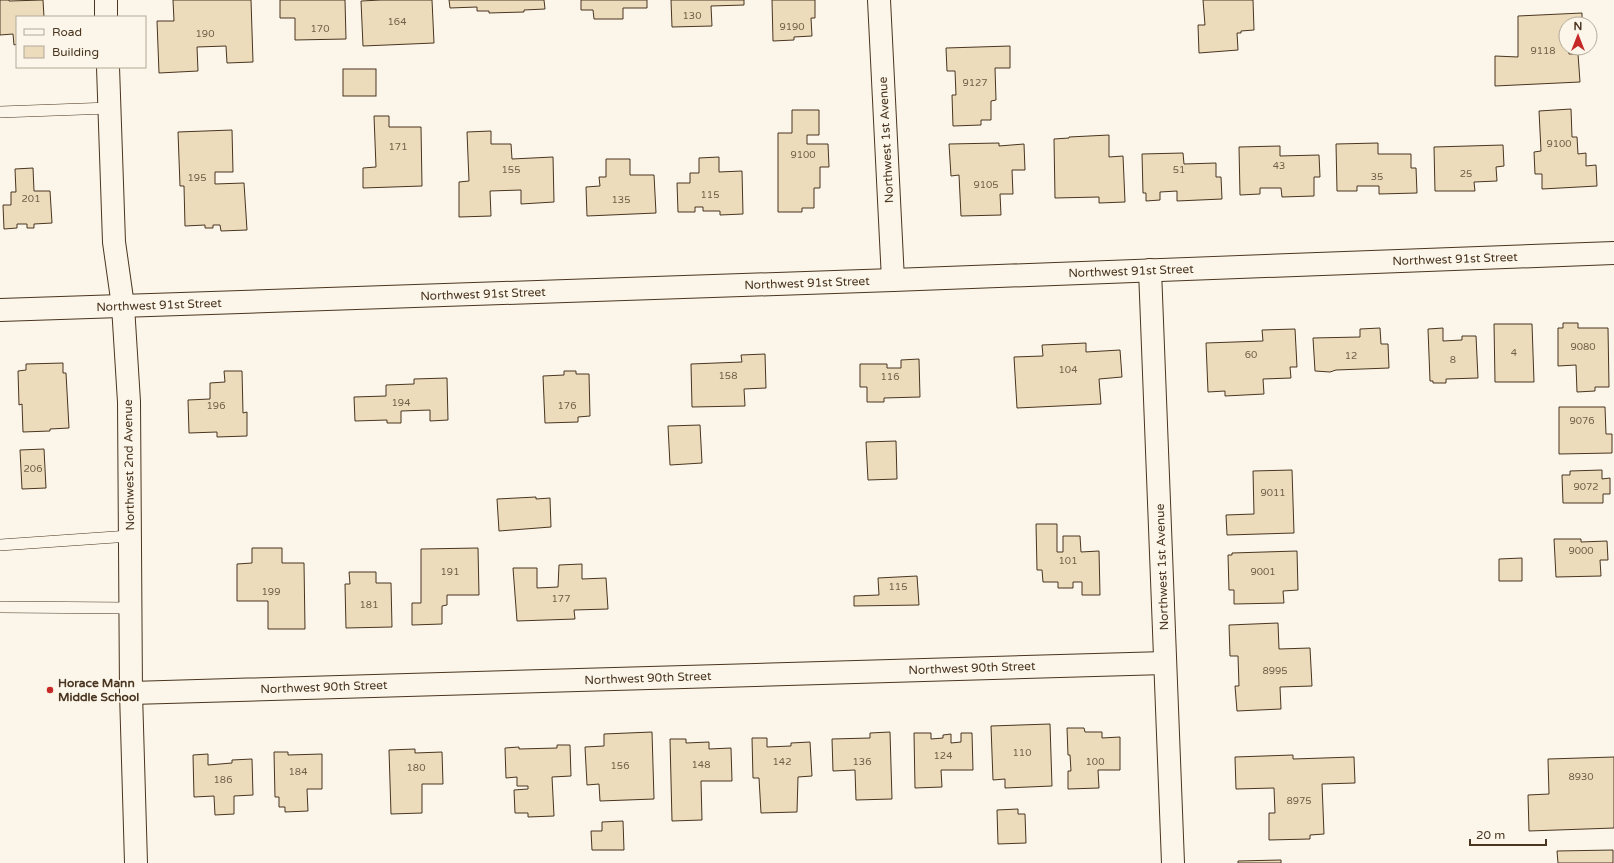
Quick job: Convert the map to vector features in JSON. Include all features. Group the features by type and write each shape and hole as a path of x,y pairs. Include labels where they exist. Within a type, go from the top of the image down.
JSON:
{"street":[{"path":"106,0 106,16"},
{"name":"Northwest 1st Avenue","path":"879,0 894,280"},
{"name":"Northwest 2nd Avenue","path":"108,68 114,242 123,306 128,402 131,693 136,863"},
{"name":"Northwest 91st Street","path":"0,310 894,280 1614,253"},
{"name":"Northwest 1st Avenue","path":"1150,270 1173,863"},
{"name":"Northwest 90th Street","path":"131,693 1165,663"}],"lane":[{"path":"0,112 110,108"},
{"path":"0,545 130,536"},
{"path":"0,607 130,608"}],"building":[{"path":"0,0 43,0 44,16 16,16 16,44 14,45 13,34 0,35"},
{"path":"173,0 251,0 253,62 227,63 226,46 197,47 198,71 159,73 157,21 174,21"},
{"path":"280,0 345,0 346,39 295,40 295,18 280,18"},
{"path":"432,0 434,43 363,46 361,1"},
{"path":"449,0 544,0 545,9 524,10 524,12 489,13 489,11 477,11 477,7 450,8"},
{"path":"581,0 647,0 647,8 623,8 623,19 594,19 593,10 581,10"},
{"path":"671,0 744,0 744,5 711,6 712,26 672,27"},
{"path":"772,0 815,0 815,18 811,18 812,36 794,37 794,40 773,41"},
{"path":"1203,0 1253,0 1254,30 1241,31 1241,33 1237,33 1238,50 1199,53 1198,25 1205,25"},
{"path":"1582,13 1582,16 1558,16 1558,56 1578,56 1580,82 1495,86 1495,56 1518,57 1518,16"},
{"path":"1010,46 1010,68 995,68 996,100 991,101 991,120 981,120 981,125 953,126 952,95 956,95 955,71 947,71 946,48"},
{"path":"343,69 376,69 376,96 343,96"},
{"path":"1571,109 1572,137 1577,137 1578,154 1586,153 1586,166 1596,165 1597,186 1542,189 1542,174 1535,174 1534,152 1541,151 1539,111"},
{"path":"792,110 819,110 819,135 807,135 807,144 828,144 829,167 820,167 820,188 814,188 814,208 802,208 802,212 778,212 778,133 792,133"},
{"path":"374,116 389,116 389,127 421,127 422,186 363,188 363,168 376,167"},
{"path":"232,130 233,172 215,172 215,184 244,183 247,230 221,231 220,225 213,225 213,228 205,228 205,225 185,226 184,186 180,186 178,132"},
{"path":"491,131 491,144 511,144 512,159 553,157 554,202 521,204 521,190 490,191 491,216 459,217 459,182 469,181 467,132"},
{"path":"1109,135 1109,157 1123,156 1125,202 1099,203 1099,197 1055,198 1054,139"},
{"path":"999,143 999,146 1024,144 1025,170 1012,170 1013,194 1000,194 1001,215 961,216 959,175 951,176 949,144"},
{"path":"1378,143 1378,154 1411,154 1411,168 1416,168 1417,193 1379,194 1379,186 1357,186 1357,191 1337,191 1336,144"},
{"path":"1503,145 1504,166 1496,167 1497,181 1474,182 1475,191 1435,191 1434,147"},
{"path":"1280,146 1280,156 1319,155 1320,177 1314,177 1314,196 1282,197 1281,188 1260,188 1260,194 1240,195 1239,147"},
{"path":"1183,153 1184,164 1216,163 1216,177 1221,177 1222,199 1177,201 1177,191 1160,192 1160,200 1146,201 1146,193 1143,193 1142,154"},
{"path":"719,157 719,172 742,171 743,214 720,215 720,211 703,211 703,207 695,207 695,212 678,212 677,183 690,183 690,173 699,173 699,158"},
{"path":"606,159 630,159 630,175 654,175 656,213 587,216 586,187 600,186 599,177 606,177"},
{"path":"33,168 34,191 50,191 52,223 34,224 34,228 27,228 27,224 17,224 17,228 4,229 3,205 11,205 11,192 16,192 15,169"},
{"path":"1563,323 1578,323 1578,328 1608,328 1609,387 1595,387 1595,391 1577,392 1576,365 1558,366 1558,328 1563,328"},
{"path":"1494,324 1532,324 1534,382 1495,382"},
{"path":"1380,328 1381,344 1388,344 1389,368 1336,370 1330,372 1315,371 1313,338 1360,337 1360,329"},
{"path":"1443,328 1443,341 1462,340 1462,336 1476,336 1478,378 1446,379 1446,383 1433,383 1433,381 1430,381 1428,329"},
{"path":"1295,329 1297,367 1290,367 1291,378 1263,379 1264,394 1225,396 1225,391 1208,392 1206,343 1263,341 1262,330"},
{"path":"1086,343 1086,352 1120,350 1122,377 1099,379 1101,404 1017,408 1014,357 1043,356 1042,345"},
{"path":"765,354 766,388 744,389 745,406 692,407 691,364 742,362 741,355"},
{"path":"919,359 920,397 884,398 884,402 867,402 867,387 860,387 860,364 887,364 887,368 901,368 901,360"},
{"path":"63,363 63,373 66,373 69,428 50,429 50,431 23,432 22,404 19,405 18,371 26,370 26,364"},
{"path":"224,371 242,371 243,413 247,412 247,436 217,437 217,432 189,433 188,400 210,399 210,383 225,382"},
{"path":"564,371 576,371 576,374 589,374 590,416 578,417 578,422 545,423 543,376 564,375"},
{"path":"447,378 448,420 430,421 430,410 401,411 401,423 387,423 387,420 355,421 354,397 386,396 386,385 414,384 414,379"},
{"path":"1559,407 1605,407 1606,434 1612,434 1612,453 1559,454"},
{"path":"700,425 702,463 670,465 668,426"},
{"path":"896,441 897,479 868,480 866,442"},
{"path":"44,449 46,488 22,489 20,450"},
{"path":"1292,470 1294,533 1227,535 1226,515 1254,514 1253,471"},
{"path":"1602,470 1602,479 1610,478 1610,494 1603,494 1603,503 1563,503 1562,475 1570,475 1570,471"},
{"path":"536,497 536,499 550,498 551,527 499,531 497,499"},
{"path":"1036,524 1057,524 1057,552 1063,552 1063,536 1080,536 1081,552 1099,551 1100,595 1082,595 1082,582 1073,582 1073,588 1058,588 1058,582 1043,582 1042,570 1037,570"},
{"path":"1554,539 1581,539 1581,542 1607,541 1608,560 1600,560 1601,576 1556,577"},
{"path":"252,548 282,548 282,563 304,563 305,629 268,629 268,601 237,601 237,564 252,563"},
{"path":"478,548 479,595 447,595 447,605 442,606 442,624 412,625 412,603 421,603 421,549"},
{"path":"1297,551 1298,590 1283,591 1284,603 1234,604 1234,590 1229,590 1228,555 1232,555 1232,553"},
{"path":"1522,558 1522,581 1499,581 1499,559"},
{"path":"582,564 582,579 606,578 608,609 574,610 575,619 517,621 513,568 537,568 537,588 558,587 559,565"},
{"path":"349,572 376,572 376,583 391,583 392,627 346,628 345,584 350,584"},
{"path":"917,576 919,605 854,606 854,596 879,595 878,578"},
{"path":"1278,623 1279,649 1310,648 1312,686 1280,687 1281,709 1237,711 1235,686 1239,686 1238,656 1230,656 1229,625"},
{"path":"1050,724 1052,786 1005,788 1005,779 993,780 991,726"},
{"path":"1067,728 1084,728 1085,732 1102,732 1102,738 1120,737 1120,770 1098,770 1099,788 1068,789 1068,771 1071,771 1070,755 1068,755"},
{"path":"652,732 654,799 600,801 599,784 587,785 585,747 604,746 604,734"},
{"path":"890,732 892,799 856,800 855,770 833,771 832,739 870,738 870,733"},
{"path":"914,733 931,733 931,739 943,738 943,735 951,734 951,743 961,742 961,733 972,733 973,770 941,770 942,787 915,788"},
{"path":"752,738 767,738 767,747 791,746 791,743 810,742 812,776 798,777 797,812 761,813 759,778 753,778"},
{"path":"670,739 686,739 686,743 709,742 709,749 731,748 732,781 701,781 702,820 672,821"},
{"path":"557,745 570,745 571,776 552,777 554,816 528,817 528,813 515,813 514,790 528,789 528,786 517,786 517,777 506,778 505,748 557,748"},
{"path":"415,749 415,753 442,752 443,784 422,784 422,813 391,814 389,750"},
{"path":"274,752 288,752 288,755 322,754 322,789 307,789 308,811 285,812 285,807 279,807 279,797 275,797"},
{"path":"208,754 208,765 232,763 232,760 252,759 253,795 234,796 234,814 215,815 214,796 194,797 193,755"},
{"path":"1293,755 1293,759 1354,757 1355,783 1322,784 1324,834 1310,835 1310,839 1269,840 1269,813 1275,813 1274,788 1236,789 1235,757"},
{"path":"1614,757 1614,828 1529,831 1528,795 1549,794 1548,759"},
{"path":"1018,809 1018,814 1025,814 1026,843 998,844 997,810"},
{"path":"623,821 624,850 592,850 591,831 602,831 602,822"},
{"path":"1613,850 1613,863 1558,863 1557,851"},
{"path":"1281,860 1281,863 1238,863 1238,861"}],"place":[{"name":"Horace Mann Middle School","path":"50,690"}]}
